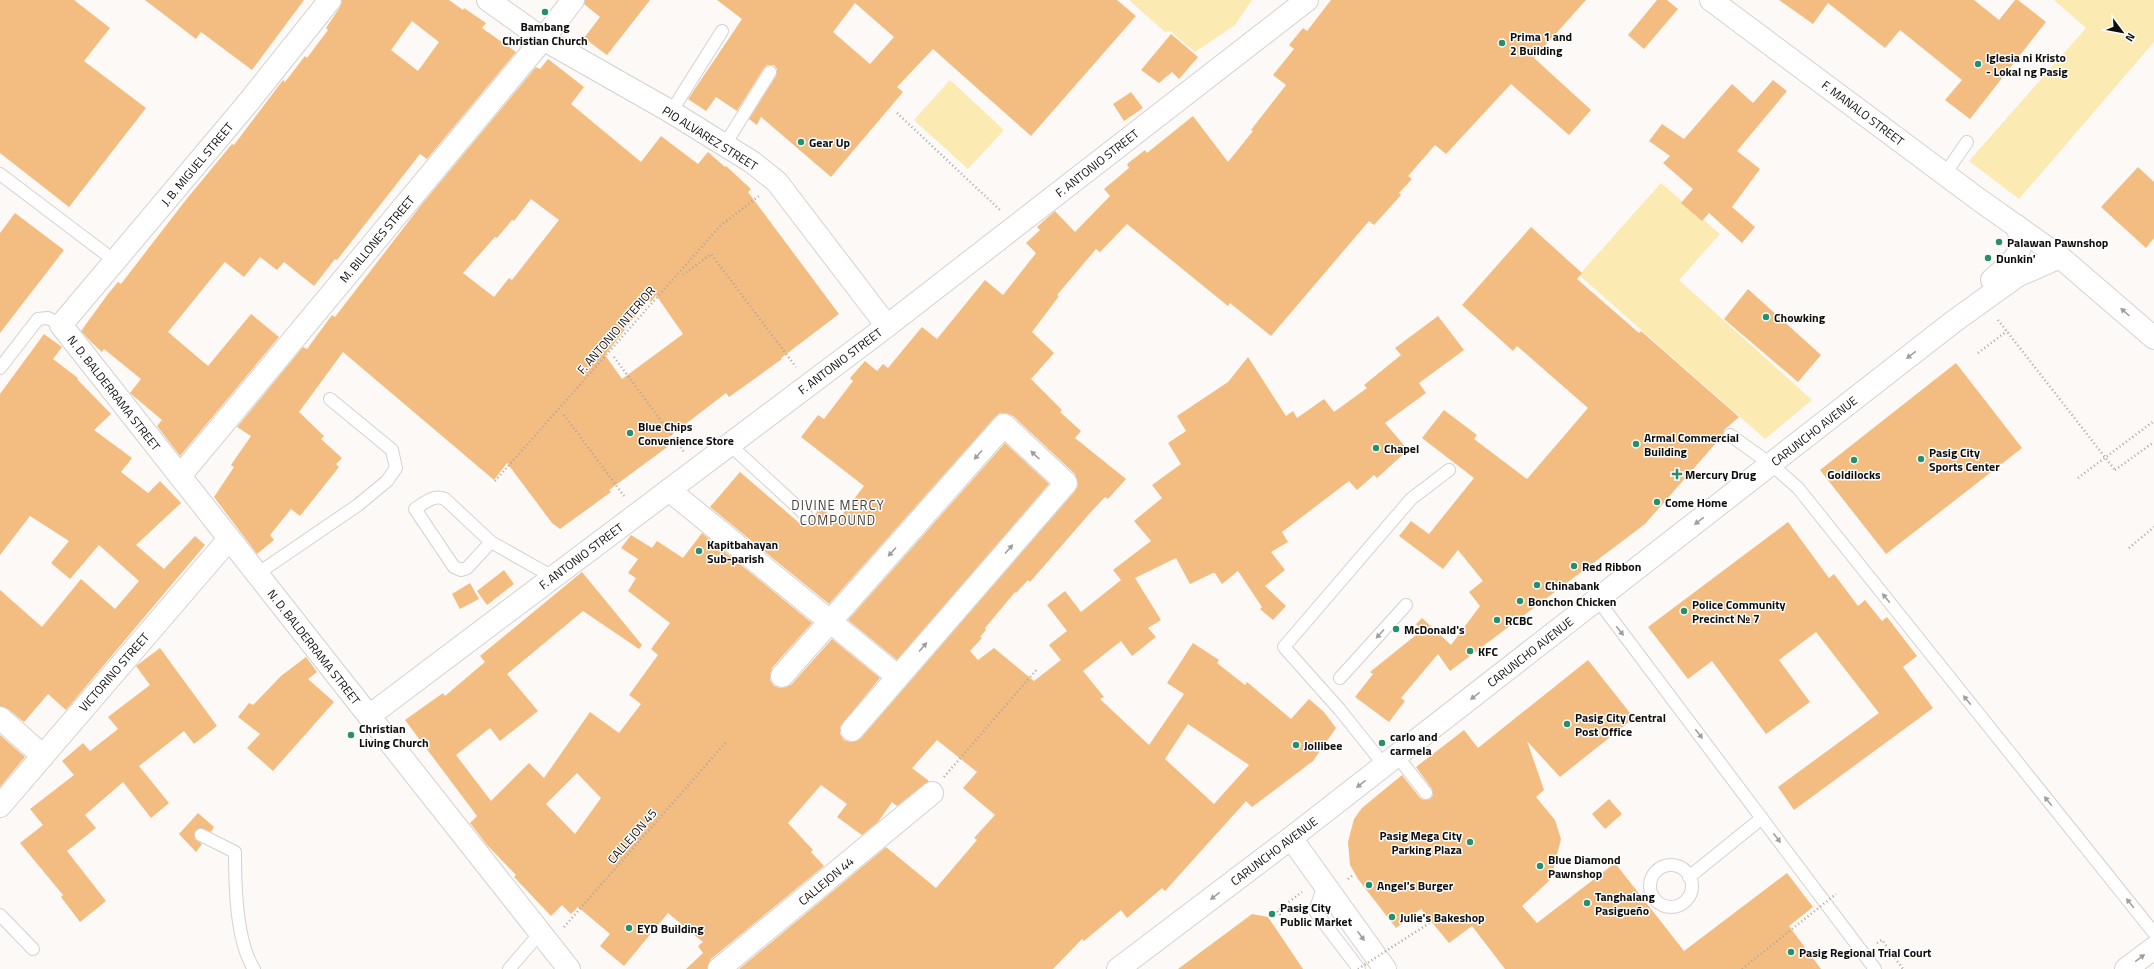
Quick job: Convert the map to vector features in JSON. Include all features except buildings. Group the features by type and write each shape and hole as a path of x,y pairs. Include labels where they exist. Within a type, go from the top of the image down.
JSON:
{"street":[{"name":"J. B. MIGUEL STREET","path":"61,325 248,104 330,0"},
{"name":"PIO ALVAREZ STREET","path":"488,0 543,39 671,112 752,162 777,182 887,326"},
{"name":"M. BILLONES STREET","path":"180,476 543,39 572,0"},
{"name":"F. ANTONIO STREET","path":"368,716 887,326 1308,0"},
{"name":"F. MANALO STREET","path":"1715,1 1945,174 2060,257 2154,338"},
{"path":"1938,334 1949,317 2013,261 2022,243 2017,226"},
{"name":"CARUNCHO AVENUE","path":"1118,969 1391,761 1938,334 2017,276 2060,257"},
{"name":"N. D. BALDERRAMA STREET","path":"61,325 568,969"},
{"path":"782,676 1004,425 1066,484 897,676 852,730"},
{"path":"669,490 897,676"},
{"name":"VICTORINO STREET","path":"0,806 229,539"},
{"path":"0,718 43,756"},
{"name":"CALLEJON 44","path":"718,969 932,793"},
{"path":"1291,838 1385,969"},
{"path":"2126,969 2154,948"}],"lane":[{"path":"671,112 722,31"},
{"path":"724,146 770,72"},
{"path":"1945,174 1967,142"},
{"path":"0,174 115,261"},
{"path":"0,368 38,319 48,318 61,325"},
{"path":"257,574 358,505 387,480 396,468 392,450 330,399"},
{"path":"1730,435 1772,465 1798,488 2154,933"},
{"path":"729,444 806,514"},
{"path":"1426,793 1391,761 1340,710 1284,647 1411,499 1449,470"},
{"path":"491,542 467,568 461,570 454,567 415,510 432,498 439,496 446,499 491,542 553,577"},
{"path":"1597,600 1875,969"},
{"path":"1340,678 1406,605"},
{"path":"1689,876 1762,818"},
{"path":"201,835 235,852 235,889 242,941 254,969"},
{"path":"1322,882 1315,912 1358,969"},
{"path":"0,915 33,948"},
{"path":"509,969 545,938"}],"path":[{"path":"897,113 988,197"},
{"name":"F. ANTONIO INTERIOR","path":"495,481 720,226 757,197"},
{"path":"683,275 711,254 809,385"},
{"path":"1998,320 2115,470 2154,442"},
{"path":"1978,353 2007,331"},
{"path":"614,357 676,441"},
{"path":"564,415 615,484"},
{"path":"2078,478 2154,420"},
{"path":"2129,548 2154,527"},
{"path":"932,793 955,763 1038,668"},
{"name":"CALLEJON 45","path":"545,938 728,741"},
{"path":"1283,918 1277,911 1322,882"},
{"path":"1742,969 1836,894"},
{"path":"1358,969 1432,922"},
{"path":"1874,946 1882,940 1903,969"}],"shaded area":[{"path":"1129,0 1252,0 1235,25 1195,52 1170,31 1165,32"},
{"path":"2054,0 2154,0 2154,42 2019,199 1969,161 2086,28"},
{"path":"950,80 1004,130 968,169 914,120"},
{"path":"1661,183 1720,234 1679,280 1812,400 1765,439 1579,275"}],"place":[{"name":"Bambang Christian Church","path":"545,12"},
{"name":"Prima 1 and 2 Building","path":"1502,43"},
{"name":"Iglesia ni Kristo - Lokal ng Pasig","path":"1978,64"},
{"name":"Gear Up","path":"801,142"},
{"name":"Palawan Pawnshop","path":"1999,242"},
{"name":"Dunkin'","path":"1988,258"},
{"name":"Chowking","path":"1766,317"},
{"name":"Blue Chips Convenience Store","path":"630,433"},
{"name":"Armal Commercial Building","path":"1636,444"},
{"name":"Chapel","path":"1376,448"},
{"name":"Pasig City Sports Center","path":"1921,459"},
{"name":"Goldilocks","path":"1854,460"},
{"name":"Mercury Drug","path":"1677,474"},
{"name":"Come Home","path":"1657,502"},
{"name":"Kapitbahayan Sub-parish","path":"699,551"},
{"name":"Red Ribbon","path":"1574,566"},
{"name":"Chinabank","path":"1537,585"},
{"name":"Bonchon Chicken","path":"1520,601"},
{"name":"Police Community Precinct № 7","path":"1684,611"},
{"name":"RCBC","path":"1497,620"},
{"name":"McDonald's","path":"1396,629"},
{"name":"KFC","path":"1470,651"},
{"name":"Pasig City Central Post Office","path":"1567,724"},
{"name":"Christian Living Church","path":"351,735"},
{"name":"carlo and carmela","path":"1382,743"},
{"name":"Jollibee","path":"1296,745"},
{"name":"Pasig Mega City Parking Plaza","path":"1470,842"},
{"name":"Blue Diamond Pawnshop","path":"1540,866"},
{"name":"Angel's Burger","path":"1369,885"},
{"name":"Tanghalang Pasigueño","path":"1587,903"},
{"name":"Pasig City Public Market","path":"1272,914"},
{"name":"Julie's Bakeshop","path":"1392,917"},
{"name":"EYD Building","path":"629,928"},
{"name":"Pasig Regional Trial Court","path":"1791,952"}],"district":[{"name":"DIVINE MERCY COMPOUND","path":"838,512"}]}
